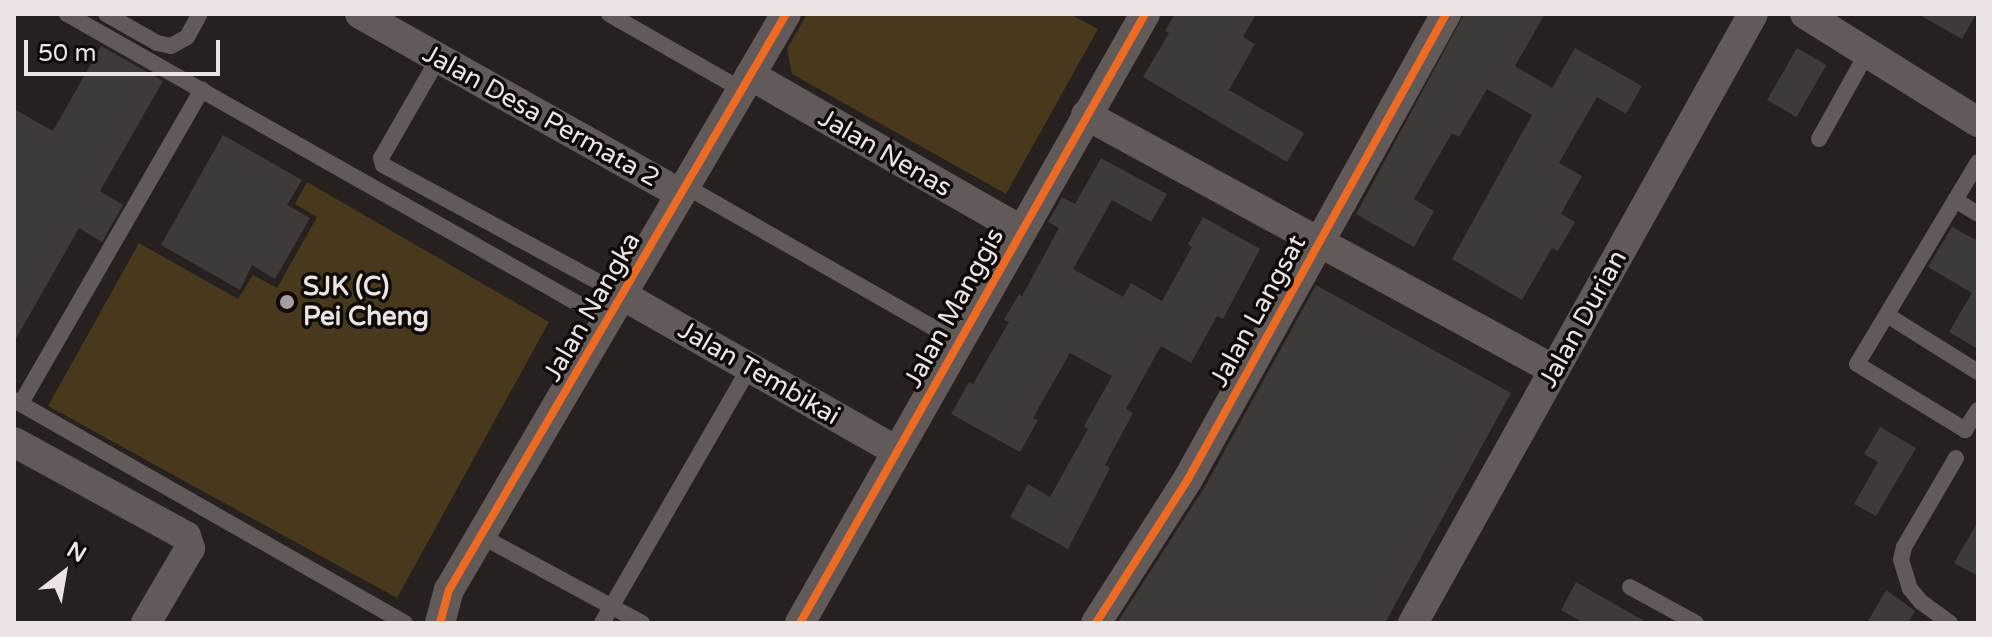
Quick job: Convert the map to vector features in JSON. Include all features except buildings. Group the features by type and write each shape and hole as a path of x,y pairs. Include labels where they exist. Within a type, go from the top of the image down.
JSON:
{"street":[{"name":"Jalan Desa Permata 2","path":"360,14 683,190"},
{"name":"Jalan Nangka","path":"440,623 449,590 786,14"},
{"name":"Jalan Langsat","path":"1096,623 1188,479 1446,14"},
{"name":"Jalan Durian","path":"1413,623 1753,14"},
{"path":"1805,14 1978,122"},
{"name":"Jalan Manggis","path":"800,623 1086,115 1132,18"},
{"name":"Jalan Nenas","path":"746,82 1021,230"},
{"path":"1086,115 1554,370"},
{"name":"Jalan Tembikai","path":"614,308 750,367 897,451"},
{"path":"14,442 186,536 190,548 146,623"}],"lane":[{"path":"67,14 202,90 614,308"},
{"path":"106,14 157,43 171,46 187,37 200,14"},
{"path":"609,14 746,82"},
{"path":"1819,139 1867,53"},
{"path":"438,59 381,158 383,165 614,308"},
{"path":"202,90 17,402 405,623"},
{"path":"1978,162 1857,364 1965,430 1978,410"},
{"path":"683,190 958,342"},
{"path":"1955,200 1978,214"},
{"path":"1887,315 1978,372"},
{"path":"602,623 750,367"},
{"path":"1950,623 1921,602 1910,589 1901,560 1904,547 1956,458"},
{"path":"481,536 642,623"},
{"path":"1630,587 1696,623"}],"shaded area":[{"path":"807,14 1070,14 1098,29 1006,194 792,74 787,49"},
{"path":"307,182 549,322 397,598 48,406 139,243 238,299 253,275 277,288 317,217 295,204"}],"cycle path":[{"path":"440,623 449,590 786,14"},
{"path":"800,623 1145,14"},
{"path":"1096,623 1188,479 1446,14"}],"place":[{"name":"SJK (C) Pei Cheng","path":"287,302"}]}
